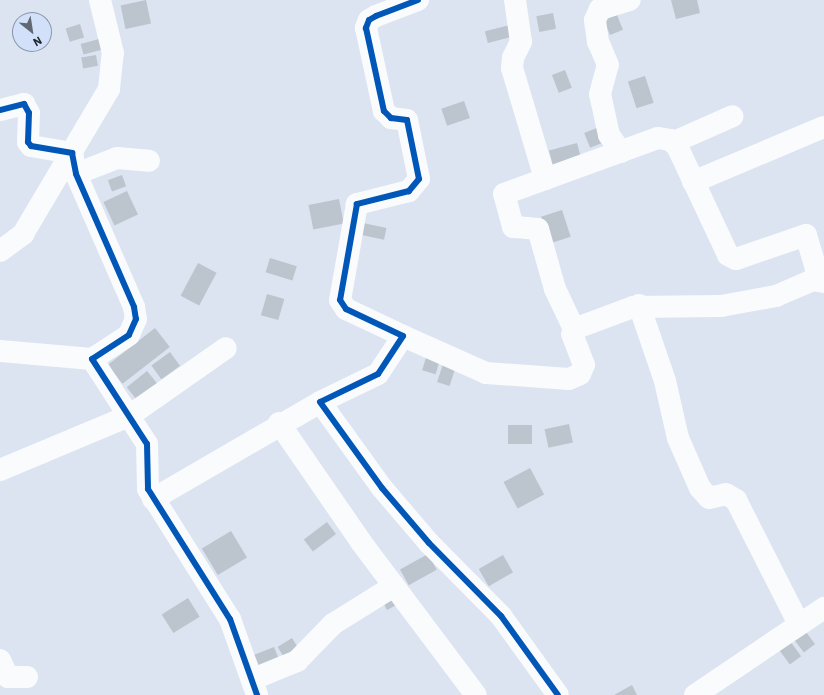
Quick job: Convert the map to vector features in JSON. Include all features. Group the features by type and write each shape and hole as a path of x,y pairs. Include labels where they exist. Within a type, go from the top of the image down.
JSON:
{"street":[{"path":"0,251 23,234 93,121 112,76 109,30 100,0"},
{"path":"418,0 374,8 366,28 384,112 391,118 407,120 419,179 409,191 357,204 340,300 346,309 486,373 569,379 580,374 584,365 572,334 574,329 555,289 538,229 513,227 504,198 507,190 545,179 658,138 674,142 732,116"},
{"path":"515,0 521,42 513,58 512,68 545,179"},
{"path":"621,152 609,135 600,94 608,65 598,42 595,20 600,9 630,0"},
{"path":"0,110 24,104 28,113 28,142 31,146 72,153"},
{"path":"694,182 824,127"},
{"path":"574,329 639,305 721,306 776,296 822,281 806,235 736,259 728,255 674,142"},
{"path":"0,351 92,359 129,335 136,319 134,307 76,174 72,153"},
{"path":"76,174 117,158 149,161"},
{"path":"639,305 665,381 678,438 700,488 709,498 726,494 736,500 799,624"},
{"path":"153,499 279,423 378,374 403,336"},
{"path":"0,470 129,416 226,348"},
{"path":"92,359 129,416 149,451 146,476 153,499 230,619 255,687 297,661 333,624 394,586"},
{"path":"320,402 382,488 429,543 501,616 558,695"},
{"path":"279,423 394,586 476,695"},
{"path":"695,695 824,608"},
{"path":"0,660 8,677 27,676"}],"building":[{"path":"146,0 151,23 126,29 121,5"},
{"path":"671,0 697,0 700,13 676,19"},
{"path":"553,13 556,29 539,32 536,16"},
{"path":"617,15 623,30 610,35 604,20"},
{"path":"80,24 84,37 70,42 66,28"},
{"path":"514,24 517,36 488,43 485,31"},
{"path":"99,39 102,50 83,55 81,44"},
{"path":"96,55 98,66 83,68 81,58"},
{"path":"565,70 572,88 559,93 552,75"},
{"path":"645,76 654,103 637,108 628,82"},
{"path":"464,101 470,118 447,126 441,109"},
{"path":"599,127 605,142 590,148 584,133"},
{"path":"577,143 581,158 553,166 549,151"},
{"path":"122,175 126,186 112,191 108,180"},
{"path":"127,191 138,215 114,226 103,202"},
{"path":"339,199 344,224 313,229 309,205"},
{"path":"562,210 571,237 550,243 541,217"},
{"path":"363,223 386,228 384,240 361,235"},
{"path":"270,258 297,266 292,281 266,272"},
{"path":"198,263 217,273 199,306 181,296"},
{"path":"267,294 284,299 278,320 261,315"},
{"path":"155,328 170,347 122,384 108,365"},
{"path":"428,351 441,355 436,374 422,370"},
{"path":"170,352 180,366 161,379 151,366"},
{"path":"443,364 455,368 449,386 437,382"},
{"path":"147,371 159,386 139,402 127,387"},
{"path":"569,424 573,443 548,448 545,429"},
{"path":"508,425 532,425 532,444 508,444"},
{"path":"530,468 544,494 518,509 504,482"},
{"path":"327,522 336,534 313,551 304,539"},
{"path":"231,531 247,558 218,575 202,549"},
{"path":"428,554 437,570 409,585 400,570"},
{"path":"503,555 513,572 489,586 479,569"},
{"path":"380,596 400,603 387,610"},
{"path":"188,598 200,617 173,633 162,614"},
{"path":"803,628 815,644 804,652 792,636"},
{"path":"292,638 300,651 286,660 278,647"},
{"path":"790,641 801,656 790,665 779,649"},
{"path":"274,647 280,662 261,670 255,655"},
{"path":"632,685 637,695 614,695"}],"cycle path":[{"path":"418,0 376,16 369,20 366,28 384,111 391,118 407,120 419,179 409,191 357,204 340,300 346,309 403,336 378,374 320,402 382,488 429,543 501,616 558,695"},
{"path":"0,110 24,104 29,113 28,142 31,146 72,153 76,174 134,307 136,319 129,335 92,359 147,444 148,489 230,619 257,695"}]}
